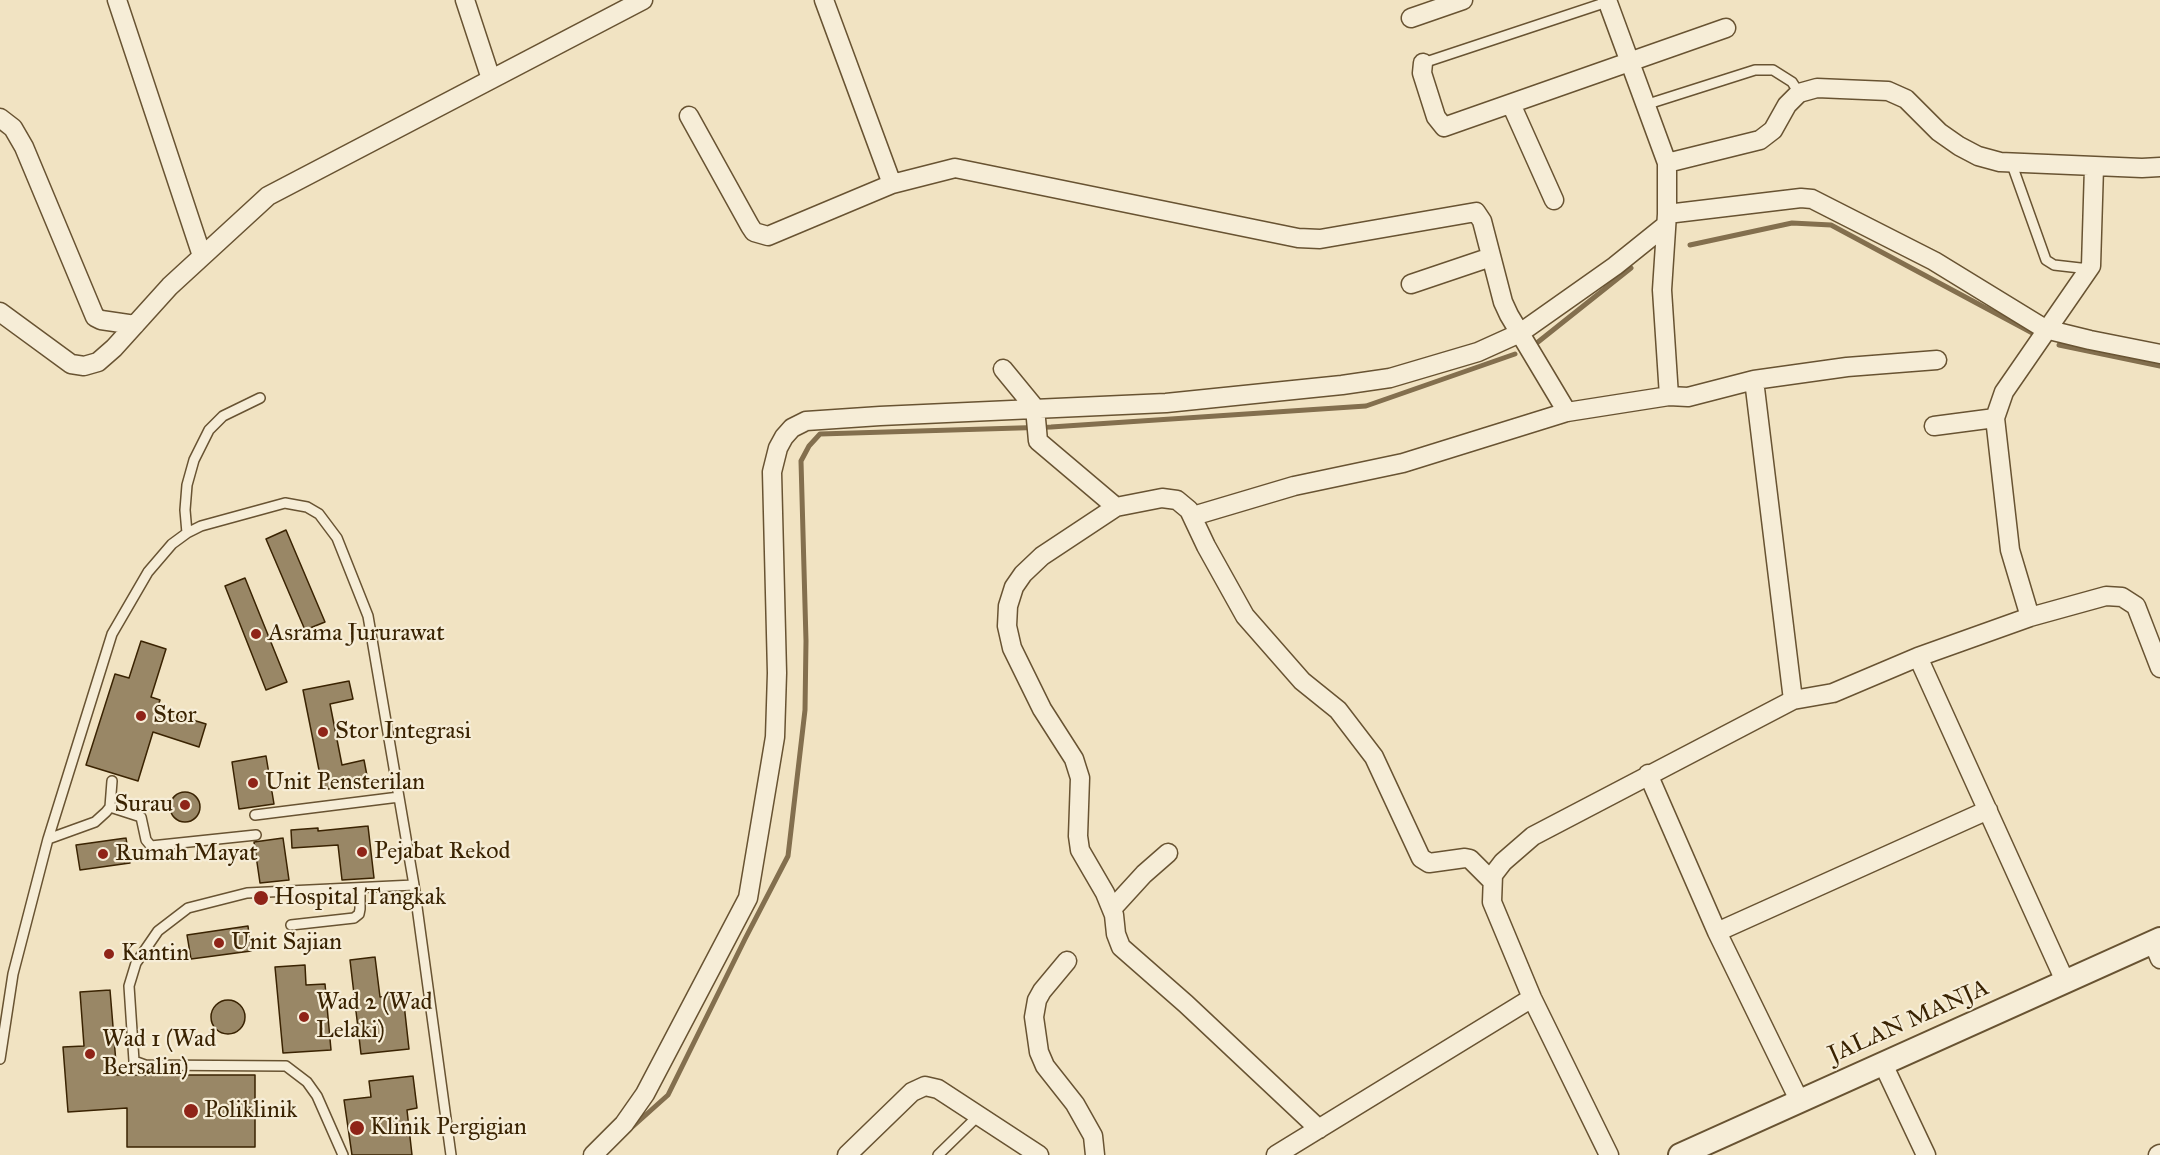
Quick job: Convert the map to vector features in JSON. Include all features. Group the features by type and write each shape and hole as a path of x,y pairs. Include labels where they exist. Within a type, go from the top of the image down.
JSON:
{"street":[{"path":"117,0 202,256"},
{"path":"465,0 491,79"},
{"path":"0,312 64,360 77,366 98,362 170,286 268,196 643,0"},
{"path":"824,0 892,184"},
{"path":"1411,18 1463,0"},
{"path":"1609,1 1629,62 1667,162 1667,219 1662,290 1670,396"},
{"path":"1423,63 1422,73 1436,117 1444,127 1726,28"},
{"path":"1667,162 1760,140 1773,130 1787,105 1799,93 1817,88 1888,92 1906,99 1939,132 1978,156 2011,162 2160,167"},
{"path":"1511,104 1554,200"},
{"path":"690,116 750,226 761,235 775,235 892,184 948,169 963,169 1284,236 1320,239 1471,211 1476,212 1480,215 1503,302 1567,412"},
{"path":"0,118 13,128 24,147 95,317 135,325"},
{"path":"2030,617 2010,549 1995,418 2004,392 2092,262 2094,166"},
{"path":"593,1155 624,1124 645,1095 748,898 775,737 777,673 772,472 784,437 792,428 806,421 1035,412 1166,403 1321,388 1390,378 1478,352 1520,333 1615,266 1667,219 1801,198 1812,199 1934,261 2046,329 2160,354"},
{"path":"1411,284 1491,257"},
{"path":"1193,516 1294,486 1354,475 1422,457 1490,434 1567,412 1670,396 1688,397 1754,380 1846,367 1937,360"},
{"path":"1003,369 1035,412 1038,441 1116,507"},
{"path":"1754,380 1794,700"},
{"path":"1934,426 1995,418"},
{"path":"1319,1129 1186,1004 1121,947 1112,909 1080,850 1078,836 1080,778 1074,759 1042,709 1012,648 1007,626 1008,606 1014,587 1023,574 1042,556 1116,507 1162,498 1178,500 1193,516 1206,546 1245,616 1302,681 1338,710 1374,757 1422,858 1429,863 1470,859 1491,881"},
{"path":"1609,1155 1532,998 1492,902 1491,881 1503,862 1533,836 1648,774 1794,700 1833,693 1918,657 2030,617 2106,596 2122,597 2136,606 2160,668"},
{"path":"1918,657 2065,981"},
{"path":"1648,774 1717,932 1799,1100"},
{"path":"1717,932 1988,810"},
{"path":"1112,909 1144,874 1168,853"},
{"name":"JALAN MANJA","path":"1680,1155 2065,981 2158,947"},
{"path":"1068,961 1042,991 1034,1017 1039,1052 1045,1066 1075,1104 1093,1136 1095,1155"},
{"path":"1276,1155 1532,998"},
{"path":"1883,1064 1926,1155"},
{"path":"847,1155 918,1088 932,1087 1039,1155"}],"lane":[{"path":"1423,63 1609,1"},
{"path":"1646,105 1755,70 1773,70 1792,82 1799,93"},
{"path":"2011,162 2046,260 2054,265 2089,269"},
{"path":"187,533 185,510 187,485 194,460 209,430 223,416 260,398"},
{"path":"0,1059 13,974 48,839 112,634 148,572 172,544 187,533 201,526 285,503 307,507 319,514 337,538 368,616 414,885 451,1155"},
{"path":"48,839 95,822 110,807 112,781"},
{"path":"255,815 399,797"},
{"path":"110,807 141,817 146,840 151,846 256,835"},
{"path":"343,1155 317,1095 307,1082 286,1066 145,1065 134,1061 129,986 136,963 158,931 188,908 247,893 414,885"},
{"path":"291,925 354,918 359,914 360,909 360,888"},
{"path":"938,1155 978,1116"}],"building":[{"name":"Asrama Jururawat","path":"286,530 325,622 305,630 266,539"},
{"name":"Asrama Jururawat","path":"245,578 287,682 266,690 225,586"},
{"name":"Stor","path":"141,641 166,649 151,697 160,700 157,709 206,724 199,747 153,732 138,781 86,765 115,674 129,678"},
{"name":"Stor Integrasi","path":"349,681 353,699 330,704 342,765 364,760 368,781 323,790 303,690"},
{"name":"Unit Pensterilan","path":"266,756 274,804 239,809 232,762"},
{"name":"Surau","path":"185,792 196,796 200,807 196,818 185,822 174,818 170,807 174,796"},
{"name":"Pejabat Rekod","path":"368,826 374,878 342,880 338,845 292,848 291,830 318,828 318,831"},
{"name":"Rumah Mayat","path":"126,838 130,863 80,870 76,845"},
{"path":"283,838 289,880 260,883 254,842"},
{"name":"Unit Sajian","path":"248,926 251,951 191,959 187,935"},
{"path":"375,957 380,997 403,995 409,1049 361,1054 350,960"},
{"name":"Wad 2 (Wad Lelaki)","path":"305,965 306,985 325,984 331,1050 283,1053 275,967"},
{"name":"Poliklinik","path":"110,990 117,1075 255,1075 255,1147 127,1147 127,1108 68,1112 63,1047 84,1046 80,992"},
{"path":"228,1000 240,1005 245,1017 240,1029 228,1034 216,1029 211,1017 216,1005"},
{"path":"413,1076 417,1108 407,1110 412,1155 352,1155 344,1100 371,1097 369,1081"}],"waterway":[{"path":"1690,245 1792,223 1831,225 2038,336"},
{"path":"1538,342 1631,268"},
{"path":"2059,345 2160,366"},
{"path":"630,1129 668,1095 788,856 805,710 806,641 801,461 809,446 820,434 1051,427 1366,406 1515,354"}],"place":[{"name":"Asrama Jururawat","path":"256,634"},
{"name":"Stor","path":"141,716"},
{"name":"Stor Integrasi","path":"323,732"},
{"name":"Unit Pensterilan","path":"253,783"},
{"name":"Surau","path":"185,805"},
{"name":"Pejabat Rekod","path":"362,852"},
{"name":"Rumah Mayat","path":"103,854"},
{"name":"Hospital Tangkak","path":"261,898"},
{"name":"Unit Sajian","path":"219,943"},
{"name":"Kantin","path":"109,954"},
{"name":"Wad 2 (Wad Lelaki)","path":"304,1017"},
{"name":"Wad 1 (Wad Bersalin)","path":"90,1054"},
{"name":"Poliklinik","path":"191,1111"},
{"name":"Klinik Pergigian","path":"357,1128"}]}
